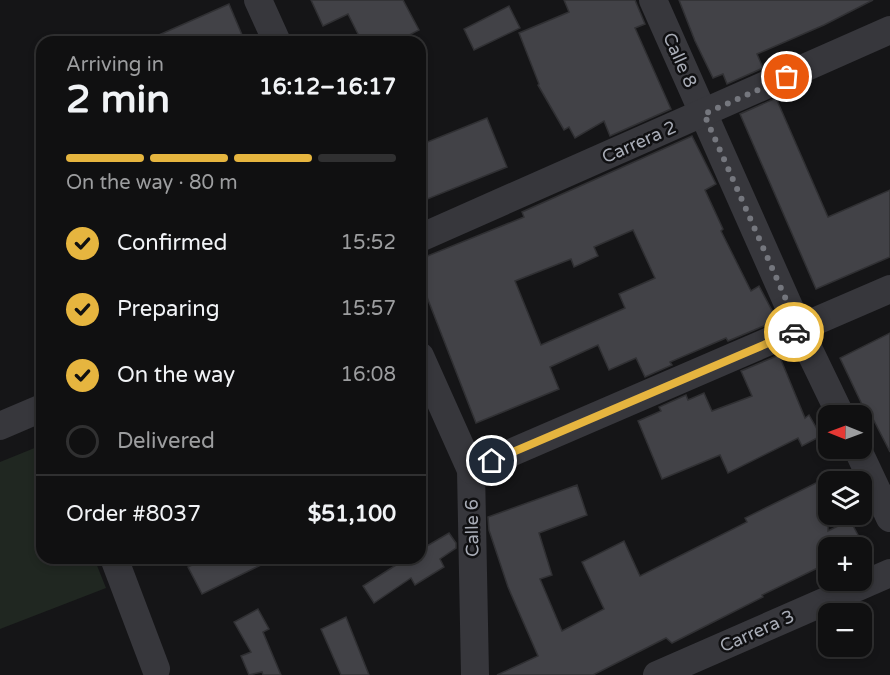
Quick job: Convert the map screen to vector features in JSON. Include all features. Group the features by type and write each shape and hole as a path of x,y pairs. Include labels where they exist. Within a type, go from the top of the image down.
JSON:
{"street":[{"path":"258,0 274,36"},
{"name":"Calle 8","path":"653,0 799,329 836,405"},
{"name":"Carrera 2","path":"426,235 890,30"},
{"path":"471,470 890,289"},
{"name":"Calle 6","path":"426,369 471,470 475,675"},
{"path":"0,426 36,411"},
{"path":"861,459 890,518"},
{"path":"116,564 156,669"},
{"name":"Carrera 3","path":"673,672 890,573"}],"shaded area":[{"path":"36,447 36,564 96,564 106,588 0,629 0,462"}],"building":[{"path":"311,0 403,0 419,30 408,36 359,36 348,14 323,26"},
{"path":"564,0 635,0 645,24 635,28 671,109 610,136 604,121 575,138 569,127 564,130 538,85 519,33 569,12"},
{"path":"679,0 873,0 824,25 757,54 763,68 727,84 723,74 713,78"},
{"path":"229,4 242,36 157,36"},
{"path":"509,6 520,28 474,50 464,29"},
{"path":"776,98 828,217 890,190 890,257 816,289 740,114"},
{"path":"487,118 507,167 426,200 426,143"},
{"path":"692,136 716,184 705,190 723,229 721,231 751,291 759,286 776,318 766,325 728,341 726,338 670,362 672,365 645,377 636,358 609,370 598,345 550,367 559,389 476,423 426,294 426,257 524,217 522,212","holes":["633,230 655,278 619,294 625,308 541,345 515,281 571,259 574,267 598,256 594,247"]},
{"path":"890,333 890,452 872,417 872,405 862,405 840,358"},
{"path":"779,355 805,418 809,415 818,431 818,438 802,446 798,438 728,473 720,455 662,479 638,421 661,411 659,407 686,395 688,400 704,393 712,411 752,396 741,371"},
{"path":"818,482 818,525 828,525 828,531 840,525 853,525 859,537 818,537 818,568 672,643 666,638 593,675 497,675 538,656 508,587 489,530 488,517 577,485 587,515 539,533 552,575 540,579 562,631 604,609 582,562 624,541 640,576 747,522 745,518"},
{"path":"449,533 456,543 456,548 440,559 444,567 415,585 411,578 374,603 363,586 398,564 426,564 426,546"},
{"path":"194,564 263,564 202,594 188,567"},
{"path":"258,609 269,629 263,632 281,675 263,675 262,672 249,675 241,656 251,652 234,622"},
{"path":"346,617 369,675 341,675 321,629"}],"way so far":[{"path":"787,77 704,114 799,329 794,332"}],"route":[{"path":"492,461 794,332"}]}
